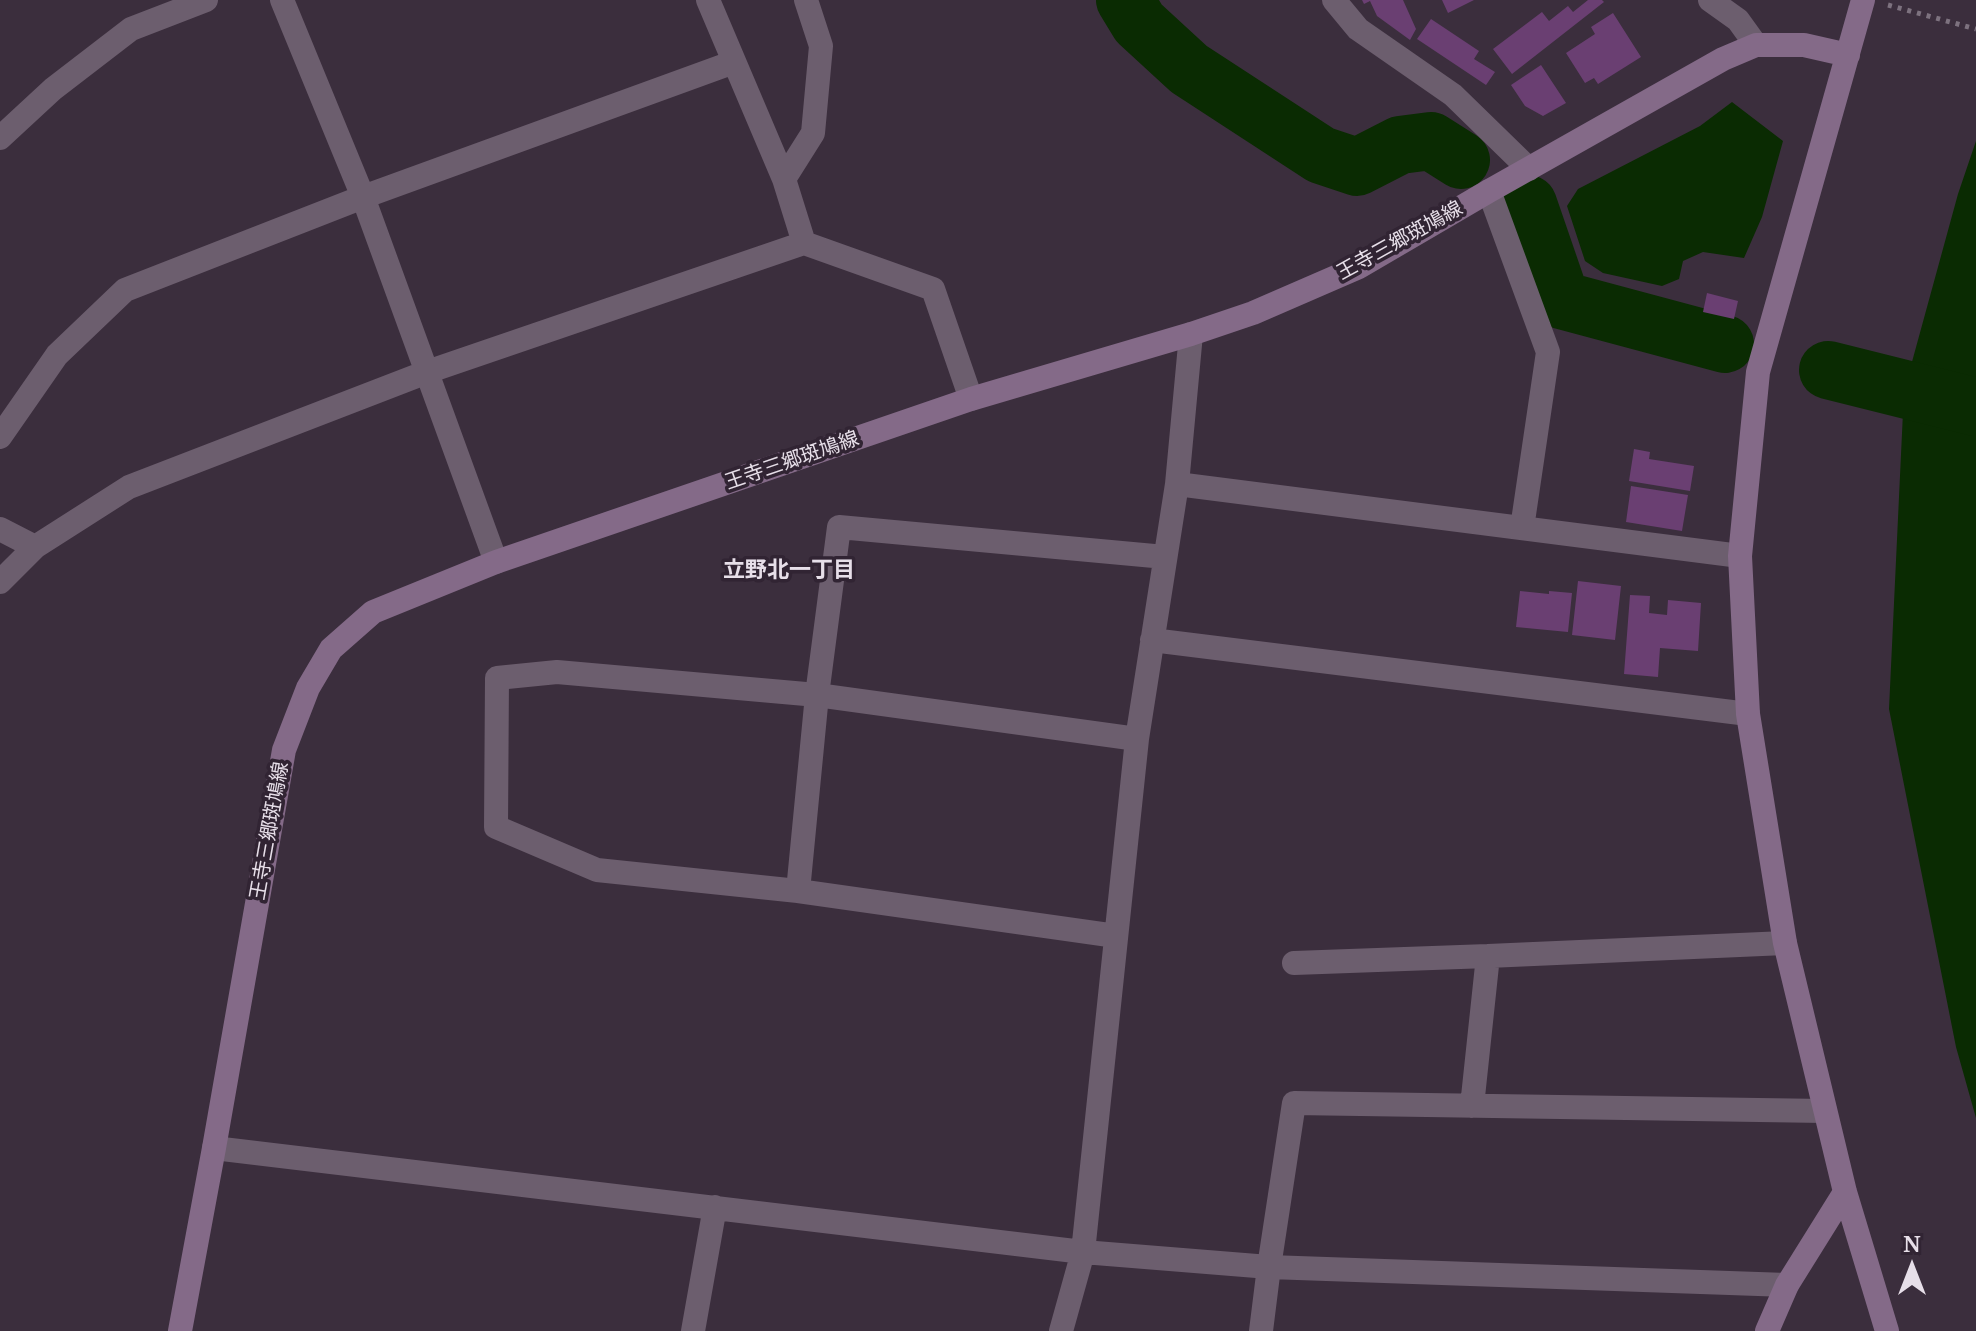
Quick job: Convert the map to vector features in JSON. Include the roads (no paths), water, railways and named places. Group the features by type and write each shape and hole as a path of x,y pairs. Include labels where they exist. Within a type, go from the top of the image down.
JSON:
{"main road":[{"path":"1863,0 1758,372 1740,556 1748,714 1785,943 1845,1192 1887,1331"},
{"name":"王寺三郷斑鳩線","path":"180,1331 284,750 308,688 331,649 373,612 496,562 971,399 1253,313 1359,267 1723,59 1756,45 1804,45 1848,55"},
{"path":"1767,1331 1787,1285 1845,1192"}],"street":[{"path":"0,138 53,89 131,29 206,0"},
{"path":"282,0 363,197 496,562"},
{"path":"708,0 784,179 804,243"},
{"path":"784,179 813,133 821,46 806,0"},
{"path":"1334,0 1358,29 1453,95 1529,169"},
{"path":"1710,0 1738,20 1756,45"},
{"path":"0,437 57,355 125,290 363,197 734,62"},
{"path":"1489,191 1548,352 1522,528"},
{"path":"0,582 35,547 129,487 427,372 804,243 933,289 971,399"},
{"path":"1061,1331 1083,1252 1137,739 1177,484 1191,334"},
{"path":"1177,484 1740,556"},
{"path":"798,891 817,695 839,527 1165,557"},
{"path":"0,529 35,547"},
{"path":"1152,640 1748,714"},
{"path":"1116,936 798,891 597,870 496,827 497,678 557,672 817,695 1137,739"},
{"path":"1294,963 1785,943"},
{"path":"1472,1106 1488,956"},
{"path":"1261,1331 1294,1103 1825,1111"},
{"path":"214,1148 1083,1252 1269,1267 1787,1285"},
{"path":"693,1331 715,1207"}],"waterway":[{"path":"1125,0 1139,23 1189,69 1321,155 1357,167 1400,145 1431,141 1461,160"},
{"path":"1528,204 1561,300 1725,344"},
{"path":"1828,370 1976,407"}],"district":[{"name":"立野北一丁目","path":"789,571"}]}
